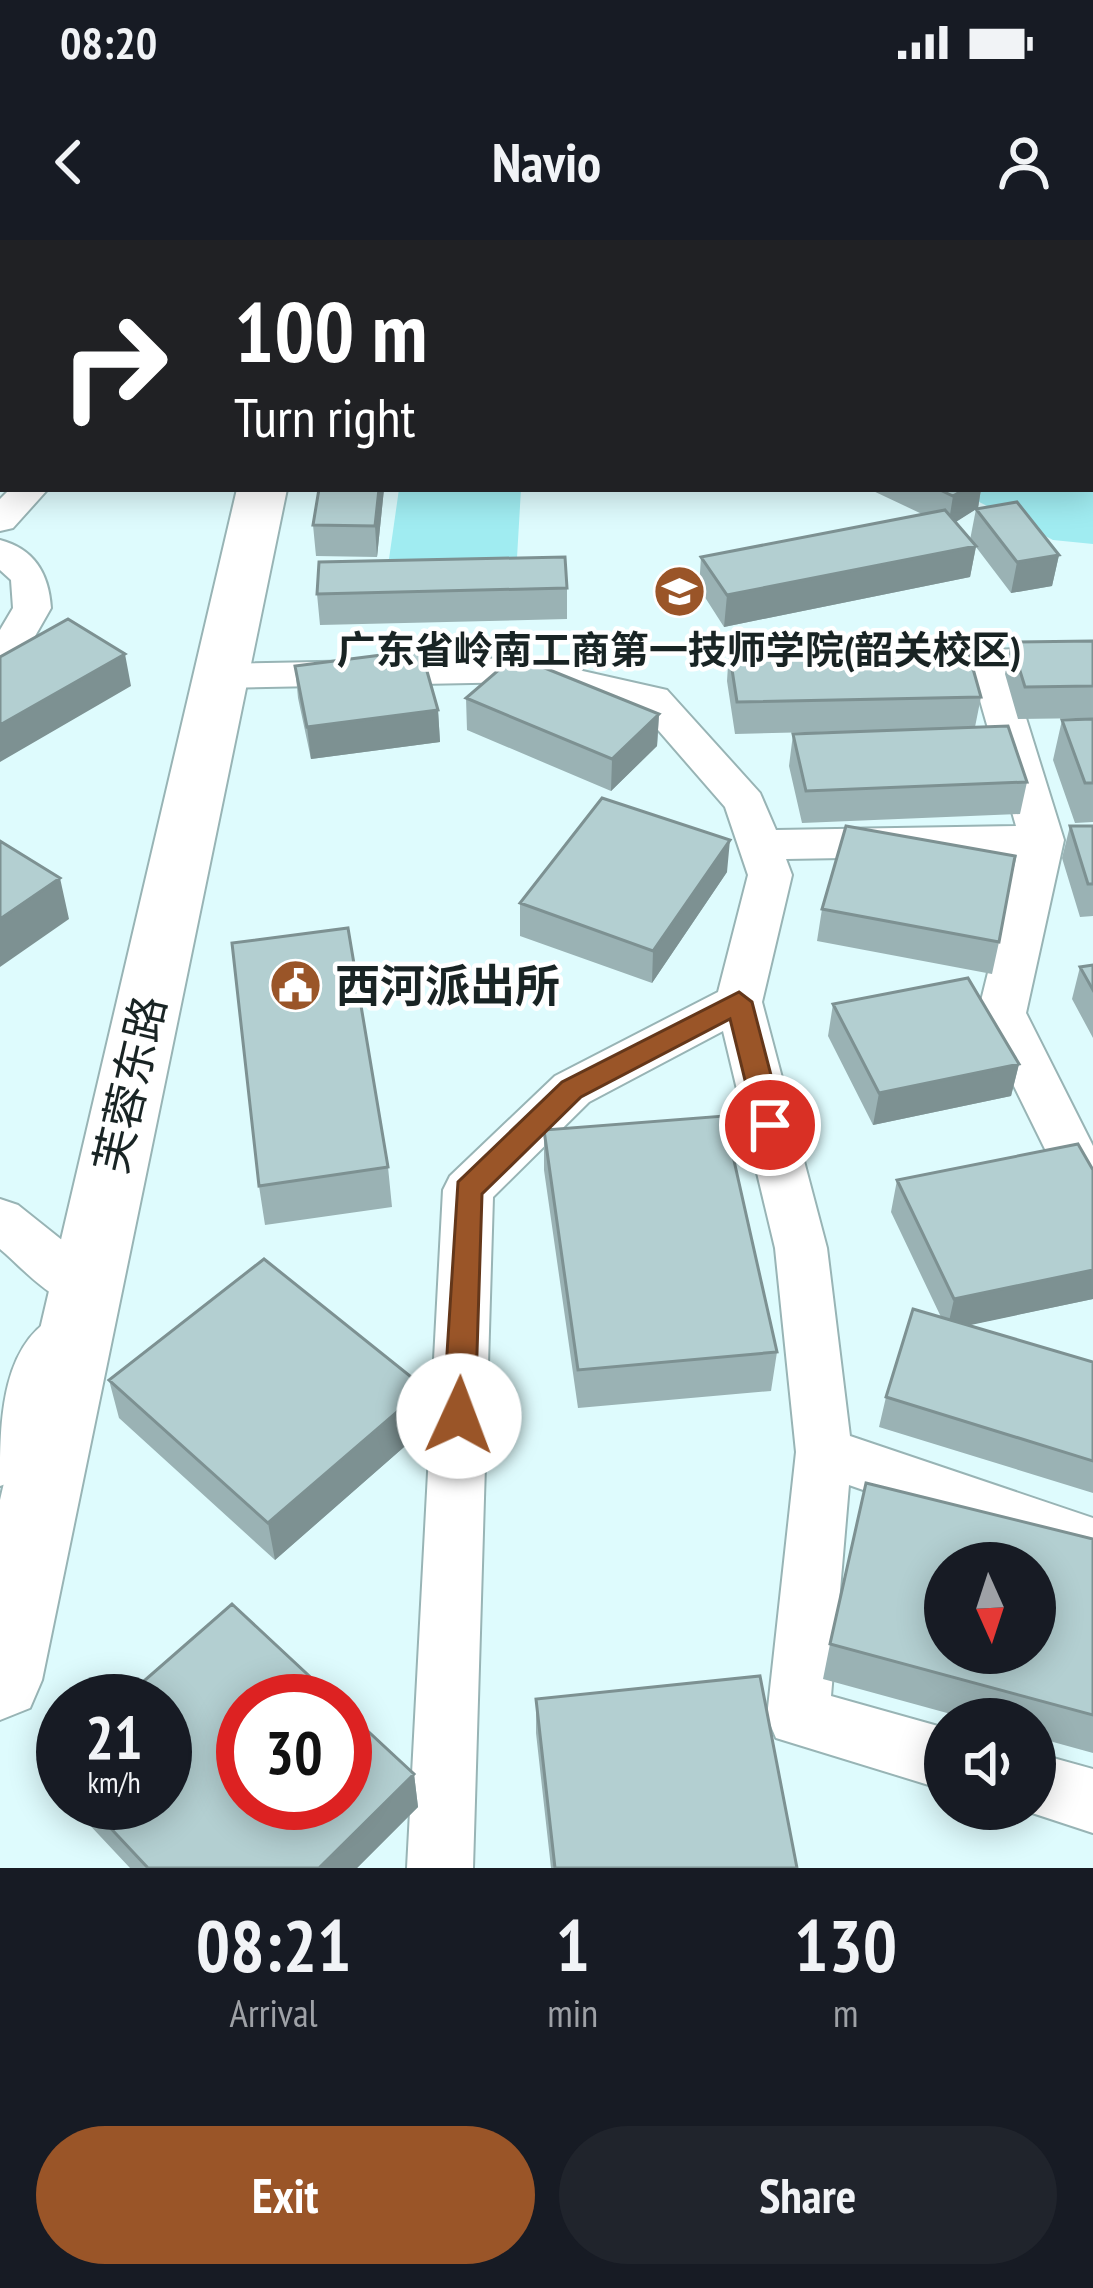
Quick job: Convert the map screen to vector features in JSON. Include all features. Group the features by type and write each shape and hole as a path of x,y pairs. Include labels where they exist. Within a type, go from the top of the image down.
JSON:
{"main road":[{"name":"芙蓉东路","path":"0,1680 78,1308 261,492"},
{"path":"0,1452 78,1308"}],"street":[{"path":"0,520 28,492"},
{"path":"0,551 30,578 32,608 0,665"},
{"path":"1093,658 989,662 1042,840 1002,1013 1093,1196"},
{"path":"220,676 525,670 653,699 745,803 770,875 739,1002 801,1248 824,1452 798,1717 924,1753"},
{"path":"965,742 1010,741"},
{"path":"760,845 1042,840"},
{"path":"440,1868 468,1190 572,1089 739,1002"},
{"path":"0,1219 78,1308"},
{"path":"824,1452 1093,1544"},
{"path":"1056,1790 1093,1801"}],"shaded area":[{"path":"399,492 521,492 516,575 387,573"},
{"path":"960,492 1093,492 1093,544 1053,540"}],"building":[{"path":"318,492 379,492 375,526 313,525"},
{"path":"1017,502 1059,555 1017,562 976,509"},
{"path":"945,510 976,546 727,595 701,557"},
{"path":"565,557 567,588 317,594 319,562"},
{"path":"68,619 125,654 0,725 0,657"},
{"path":"1093,641 1093,686 1025,687 1011,642"},
{"path":"966,644 981,697 737,702 729,650"},
{"path":"421,650 438,710 307,727 295,666"},
{"path":"515,656 659,714 612,759 466,698"},
{"path":"1093,719 1093,783 1085,783 1062,720"},
{"path":"1008,726 1027,782 806,791 793,734"},
{"path":"602,798 730,840 653,951 520,903"},
{"path":"846,826 1015,856 999,942 822,909"},
{"path":"1070,826 1093,826 1093,884 1088,884"},
{"path":"0,841 60,878 0,919"},
{"path":"348,928 388,1167 259,1186 232,943"},
{"path":"1093,965 1093,990 1080,967"},
{"path":"968,978 1019,1064 879,1093 833,1004"},
{"path":"724,1116 777,1352 578,1370 544,1130"},
{"path":"1078,1144 1093,1170 1093,1270 954,1299 897,1180"},
{"path":"264,1259 425,1388 268,1523 109,1380"},
{"path":"913,1309 1093,1362 1093,1461 886,1397"},
{"path":"866,1483 1093,1539 1093,1715 1056,1705 1056,1698 1030,1698 941,1674 1056,1674 1056,1542 924,1542 924,1669 830,1644"},
{"path":"232,1604 307,1674 216,1674 216,1830 357,1830 319,1868 148,1868 112,1830 192,1830 192,1674 152,1674"},
{"path":"760,1676 797,1868 555,1868 536,1699"},
{"path":"372,1735 414,1774 372,1816"}],"place":[{"name":"广东省岭南工商第一技师学院(韶关校区)","path":"679,592"},
{"name":"西河派出所","path":"296,985"}],"route":[{"path":"459,1416 468,1190 572,1089 739,1002 770,1125"}]}
